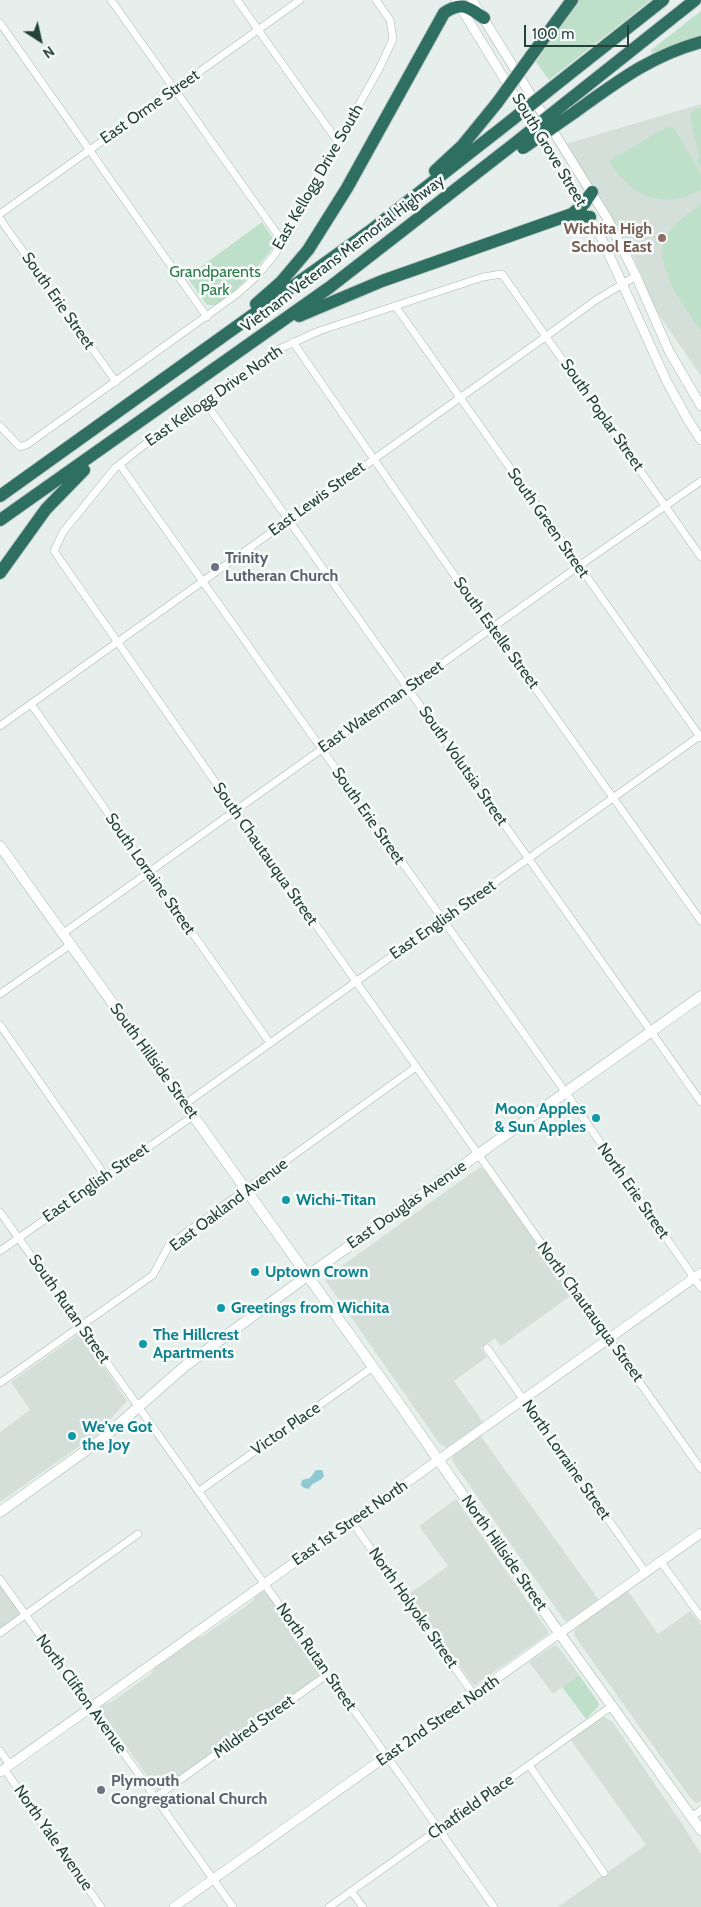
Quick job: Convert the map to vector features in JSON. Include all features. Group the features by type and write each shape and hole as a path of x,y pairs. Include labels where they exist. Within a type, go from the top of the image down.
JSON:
{"highway":[{"path":"555,22 567,0"},
{"path":"370,231 462,146 497,103 572,0"},
{"name":"Vietnam Veterans Memorial Highway","path":"0,496 370,231 663,0"},
{"path":"521,144 564,104 696,0"},
{"path":"216,341 281,282 308,250 347,188 445,6 458,3 484,18"},
{"path":"521,144 575,112 638,68 660,56 701,42"},
{"name":"Vietnam Veterans Memorial Highway","path":"0,520 330,287 454,191 521,144"},
{"path":"251,343 304,314 382,281 572,214 583,205 592,192"},
{"path":"572,214 590,217"},
{"path":"0,573 46,509 74,479 131,429"}],"main road":[{"name":"South Hillside Street","path":"0,845 308,1276"},
{"name":"East Douglas Avenue","path":"0,1512 102,1438 186,1366 308,1276 701,996"},
{"name":"North Hillside Street","path":"308,1276 439,1459 560,1634 701,1830"}],"street":[{"path":"111,0 283,242"},
{"path":"237,0 338,142"},
{"name":"East Orme Street","path":"0,214 300,0"},
{"name":"East Kellogg Drive South","path":"0,426 20,447 35,440 207,317 247,286 271,259 283,242 394,39 390,20 376,0"},
{"name":"South Grove Street","path":"472,0 592,192 623,247 669,351 701,406"},
{"name":"South Grove Street","path":"458,3 590,217 624,284 666,382 701,440"},
{"path":"0,23 207,317"},
{"name":"South Erie Street","path":"0,219 116,382"},
{"name":"East Kellogg Drive North","path":"54,551 63,532 120,464 277,350 351,320 396,307 483,277 502,274"},
{"name":"South Poplar Street","path":"502,274 701,557"},
{"name":"East Lewis Street","path":"0,726 596,300 636,276"},
{"name":"South Green Street","path":"396,307 700,736"},
{"name":"South Estelle Street","path":"293,342 373,459 701,922"},
{"name":"South Volutsia Street","path":"205,402 701,1102"},
{"name":"South Erie Street","path":"120,464 566,1093"},
{"name":"East Waterman Street","path":"62,934 701,481"},
{"name":"South Chautauqua Street","path":"54,551 235,812 478,1155"},
{"name":"South Lorraine Street","path":"30,704 270,1043"},
{"name":"East English Street","path":"185,1104 700,736"},
{"path":"0,994 70,945"},
{"path":"0,1025 106,1177"},
{"name":"East Oakland Avenue","path":"0,1383 153,1275 173,1242 416,1067"},
{"name":"North Erie Street","path":"566,1093 698,1276 701,1288"},
{"name":"East English Street","path":"0,1251 193,1116"},
{"name":"North Chautauqua Street","path":"478,1155 701,1470"},
{"name":"South Rutan Street","path":"0,1212 138,1406"},
{"name":"East 1st Street North","path":"5,1769 698,1276"},
{"name":"North Lorraine Street","path":"487,1348 646,1573"},
{"name":"Victor Place","path":"199,1490 372,1366"},
{"name":"North Rutan Street","path":"138,1406 494,1907"},
{"name":"North Holyoke Street","path":"352,1522 474,1695"},
{"path":"0,1632 138,1534"},
{"name":"East 2nd Street North","path":"174,1907 701,1534"},
{"path":"661,1562 701,1617"},
{"name":"North Clifton Avenue","path":"0,1578 233,1907"},
{"name":"Mildred Street","path":"156,1797 328,1674"},
{"name":"Chatfield Place","path":"329,1907 612,1706"},
{"name":"North Yale Avenue","path":"0,1751 5,1769 102,1907"},
{"path":"529,1765 604,1873"},
{"path":"692,1817 701,1810"},
{"path":"351,1891 362,1907"}],"shaded area":[{"name":"Wichita High School East","path":"701,104 701,376 657,312 635,261 611,216 566,144"},
{"path":"480,1167 486,1171 573,1294 501,1346 495,1338 481,1348 487,1357 454,1381 483,1422 446,1448 439,1443 325,1280 329,1275"},
{"path":"79,1334 84,1337 127,1401 97,1434 0,1502 0,1432 30,1410 11,1382"},
{"path":"480,1435 599,1600 570,1621 564,1620 453,1462 453,1456"},
{"path":"456,1499 548,1631 548,1634 474,1686 409,1594 448,1566 419,1526"},
{"path":"0,1584 18,1609 19,1614 0,1629"},
{"path":"263,1591 266,1592 322,1675 158,1791 100,1708 151,1674 156,1665 194,1639 203,1636 253,1601 256,1595"},
{"path":"628,1591 658,1634 690,1611 701,1625 701,1801 696,1803 691,1799 574,1635 579,1625"},
{"path":"555,1645 579,1675 553,1694 529,1662"},
{"path":"603,1717 612,1721 701,1854 701,1907 558,1907 646,1845 570,1739"}],"green space":[{"path":"579,0 651,0 549,80 536,62"},
{"path":"701,11 701,35 652,53 651,50"},
{"path":"701,108 701,168 696,160 699,158 690,114 694,109"},
{"path":"667,127 674,128 701,174 701,190 687,196 661,199 638,191 628,184 609,161"},
{"path":"701,204 701,331 680,300 667,275 662,250 665,239 671,229"},
{"name":"Grandparents Park","path":"262,222 274,240 274,246 241,285 218,305 207,305 187,277"},
{"path":"579,1675 599,1706 586,1719 562,1687"}],"water":[{"path":"316,1470 322,1470 324,1476 309,1489 304,1488 301,1485 302,1480 310,1478"}],"place":[{"name":"Wichita High School East","path":"662,238"},
{"name":"Trinity Lutheran Church","path":"215,567"},
{"name":"Moon Apples & Sun Apples","path":"596,1118"},
{"name":"Wichi-Titan","path":"286,1200"},
{"name":"Uptown Crown","path":"255,1272"},
{"name":"Greetings from Wichita","path":"221,1308"},
{"name":"The Hillcrest Apartments","path":"143,1344"},
{"name":"We've Got the Joy","path":"72,1436"},
{"name":"Plymouth Congregational Church","path":"101,1790"}]}
